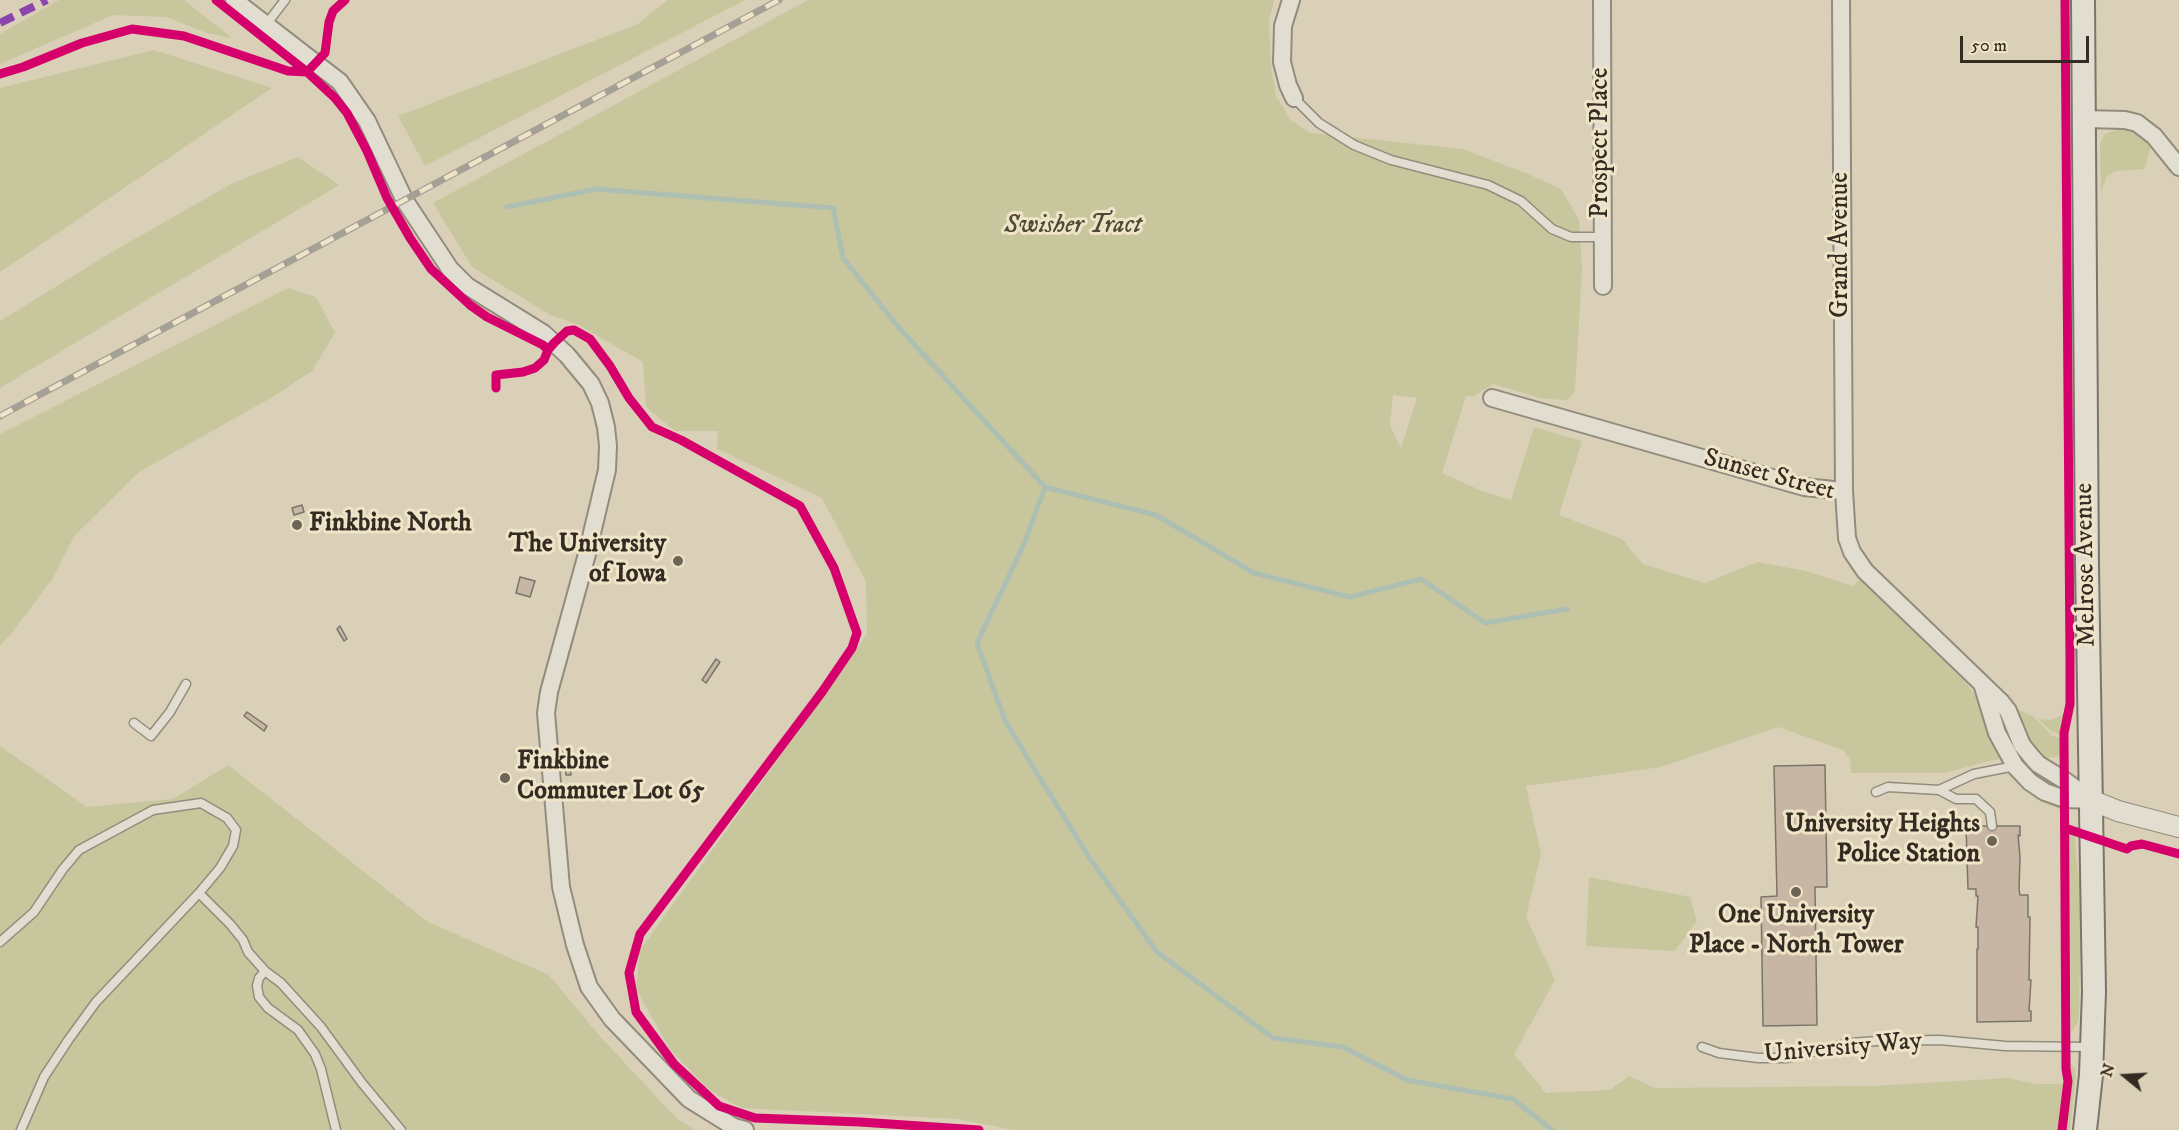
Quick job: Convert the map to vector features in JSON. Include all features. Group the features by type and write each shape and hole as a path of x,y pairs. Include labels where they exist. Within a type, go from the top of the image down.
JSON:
{"main road":[{"name":"Melrose Avenue","path":"2083,0 2093,1047 2085,1130"}],"street":[{"path":"234,0 340,82 367,121 405,201 450,269 466,286 543,333 567,355 591,384 600,403 608,446 607,470 581,577 549,692 546,713 561,887 575,945 589,987 612,1019 690,1099 734,1127 746,1130"},
{"path":"1291,0 1283,26 1282,62 1294,98"},
{"name":"Prospect Place","path":"1602,0 1603,286"},
{"name":"Grand Avenue","path":"1841,0 1844,491"},
{"path":"2084,119 2125,120 2137,123 2154,136 2179,167"},
{"name":"Sunset Street","path":"1492,398 1804,487 1844,491 1847,538 1857,562 2001,702 2008,711 2022,745 2038,764 2091,800 2118,811 2179,827"},
{"name":"Sunset Street","path":"1983,686 1997,733 2015,766 2037,788 2045,792 2065,799 2091,800"}],"lane":[{"path":"265,26 285,0"},
{"path":"1294,98 1319,123 1354,145 1391,160 1488,185 1521,201 1552,229 1571,237 1603,237"},
{"path":"134,723 151,736 170,712 186,684"},
{"path":"1939,790 1974,774 2015,766"},
{"path":"1876,792 1888,787 1939,790 1956,799 1976,799 1990,812 1992,826"},
{"path":"0,942 34,912 79,850 153,810 201,803 227,818 236,830 233,846 220,868 96,1002 44,1077 21,1130"},
{"path":"199,893 230,924 243,940 248,952 265,971 281,983 321,1027 362,1083 401,1130"},
{"path":"265,971 259,978 257,986 259,997 268,1008 298,1030 315,1054 336,1130"},
{"name":"University Way","path":"1702,1047 1719,1053 1758,1058 1787,1058 1850,1043 1877,1041 1940,1040 2005,1046 2093,1047"}],"green space":[{"path":"59,0 184,0 232,38 207,33 166,17 113,15 0,64 0,34"},
{"path":"667,0 745,0 425,166 398,116 638,24"},
{"name":"Swisher Tract","path":"808,0 1274,0 1269,22 1271,67 1276,96 1291,120 1310,133 1463,149 1561,189 1579,220 1582,270 1575,391 1567,400 1561,400 1540,398 1493,384 1474,396 1466,396 1442,473 1482,491 1511,500 1534,427 1582,441 1559,515 1622,539 1643,564 1705,583 1757,562 1806,571 1853,586 1860,579 1967,684 1985,711 2004,760 2001,764 1999,759 1945,773 1851,773 1850,760 1843,750 1778,727 1661,767 1526,786 1541,854 1526,917 1555,980 1514,1054 1546,1093 1610,1090 1629,1076 1655,1088 1873,1086 2008,1078 2036,1084 2071,1084 2070,1063 2075,1068 2076,1076 2070,1130 1013,1130 958,1119 741,1108 708,1089 670,1049 636,989 640,950 867,634 866,582 822,498 717,449 718,431 675,431 646,407 643,362 577,324 552,316 472,267 433,203","holes":["1393,395 1417,398 1401,448 1390,425"]},
{"path":"154,50 272,88 0,272 0,88"},
{"path":"2119,129 2138,134 2151,145 2145,169 2115,171 2107,176 2101,192 2100,144 2105,134"},
{"path":"298,157 339,185 0,388 0,321 112,252 231,184"},
{"path":"288,288 316,297 335,333 312,371 276,395 139,472 75,535 53,578 0,646 0,434"},
{"path":"2072,544 2078,547 2074,655"},
{"path":"2011,703 2017,709 2034,717 2052,736 2061,738 2060,756 2048,758 2034,752"},
{"path":"2066,711 2060,734 2051,731 2038,719 2051,720"},
{"path":"1999,713 2057,785 2057,789 2053,790 2023,766 2005,737"},
{"path":"0,746 87,807 173,799 228,765 428,922 549,975 597,1033 677,1119 695,1130 0,1130"},
{"path":"2007,774 2013,775 2061,806 2061,810 2035,798"},
{"path":"2068,832 2075,833 2081,889 2079,1018 2071,1032"},
{"path":"1589,877 1690,897 1697,921 1675,951 1586,946"}],"building":[{"path":"302,505 304,512 294,515 292,508"},
{"path":"520,577 535,581 530,597 516,593"},
{"path":"340,626 347,639 344,641 337,629"},
{"path":"716,659 720,662 706,683 702,680"},
{"path":"247,712 267,726 264,731 244,716"},
{"path":"568,750 571,775 566,775 563,751"},
{"name":"One University Place - North Tower","path":"1825,765 1827,887 1815,887 1817,1025 1763,1026 1761,897 1777,896 1774,766"},
{"path":"1966,826 2020,826 2020,836 2018,835 2019,889 2020,895 2028,895 2028,917 2030,917 2029,1011 2031,1011 2031,1021 1977,1022 1978,896 1976,896 1976,889 1968,889"}],"waterway":[{"path":"507,207 596,189 833,208 843,258 900,329 1045,487 1024,544 977,643 1005,721 1088,856 1157,952 1273,1038 1343,1047 1407,1080 1513,1099 1552,1130"},
{"path":"1045,487 1156,515 1254,573 1350,597 1421,579 1485,623 1567,609"}],"railway":[{"path":"0,416 779,0"}],"marked path":[{"path":"0,23 47,0"}],"cycle path":[{"path":"216,0 307,72 335,98 347,113 367,151 387,198 431,269 470,305 487,317 543,345 548,350"},
{"path":"0,74 82,43 132,29 184,36 288,71 307,72 325,53 329,22 333,11 345,0"},
{"path":"2062,1130 2068,1081 2066,1069 2064,733 2070,704 2065,0"},
{"path":"496,388 496,375 523,372 535,368 544,360 554,343 567,331 574,330 590,339 629,398 652,427 681,440 800,506 834,568 857,633 852,648 822,692 640,934 629,973 636,1012 674,1064 719,1106 755,1118 979,1130"},
{"path":"2065,828 2127,849 2142,844 2179,854"}],"place":[{"name":"Finkbine North","path":"297,525"},
{"name":"The University of Iowa","path":"678,561"},
{"name":"Finkbine Commuter Lot 65","path":"505,778"},
{"name":"University Heights Police Station","path":"1992,841"},
{"name":"One University Place - North Tower","path":"1796,892"}]}
